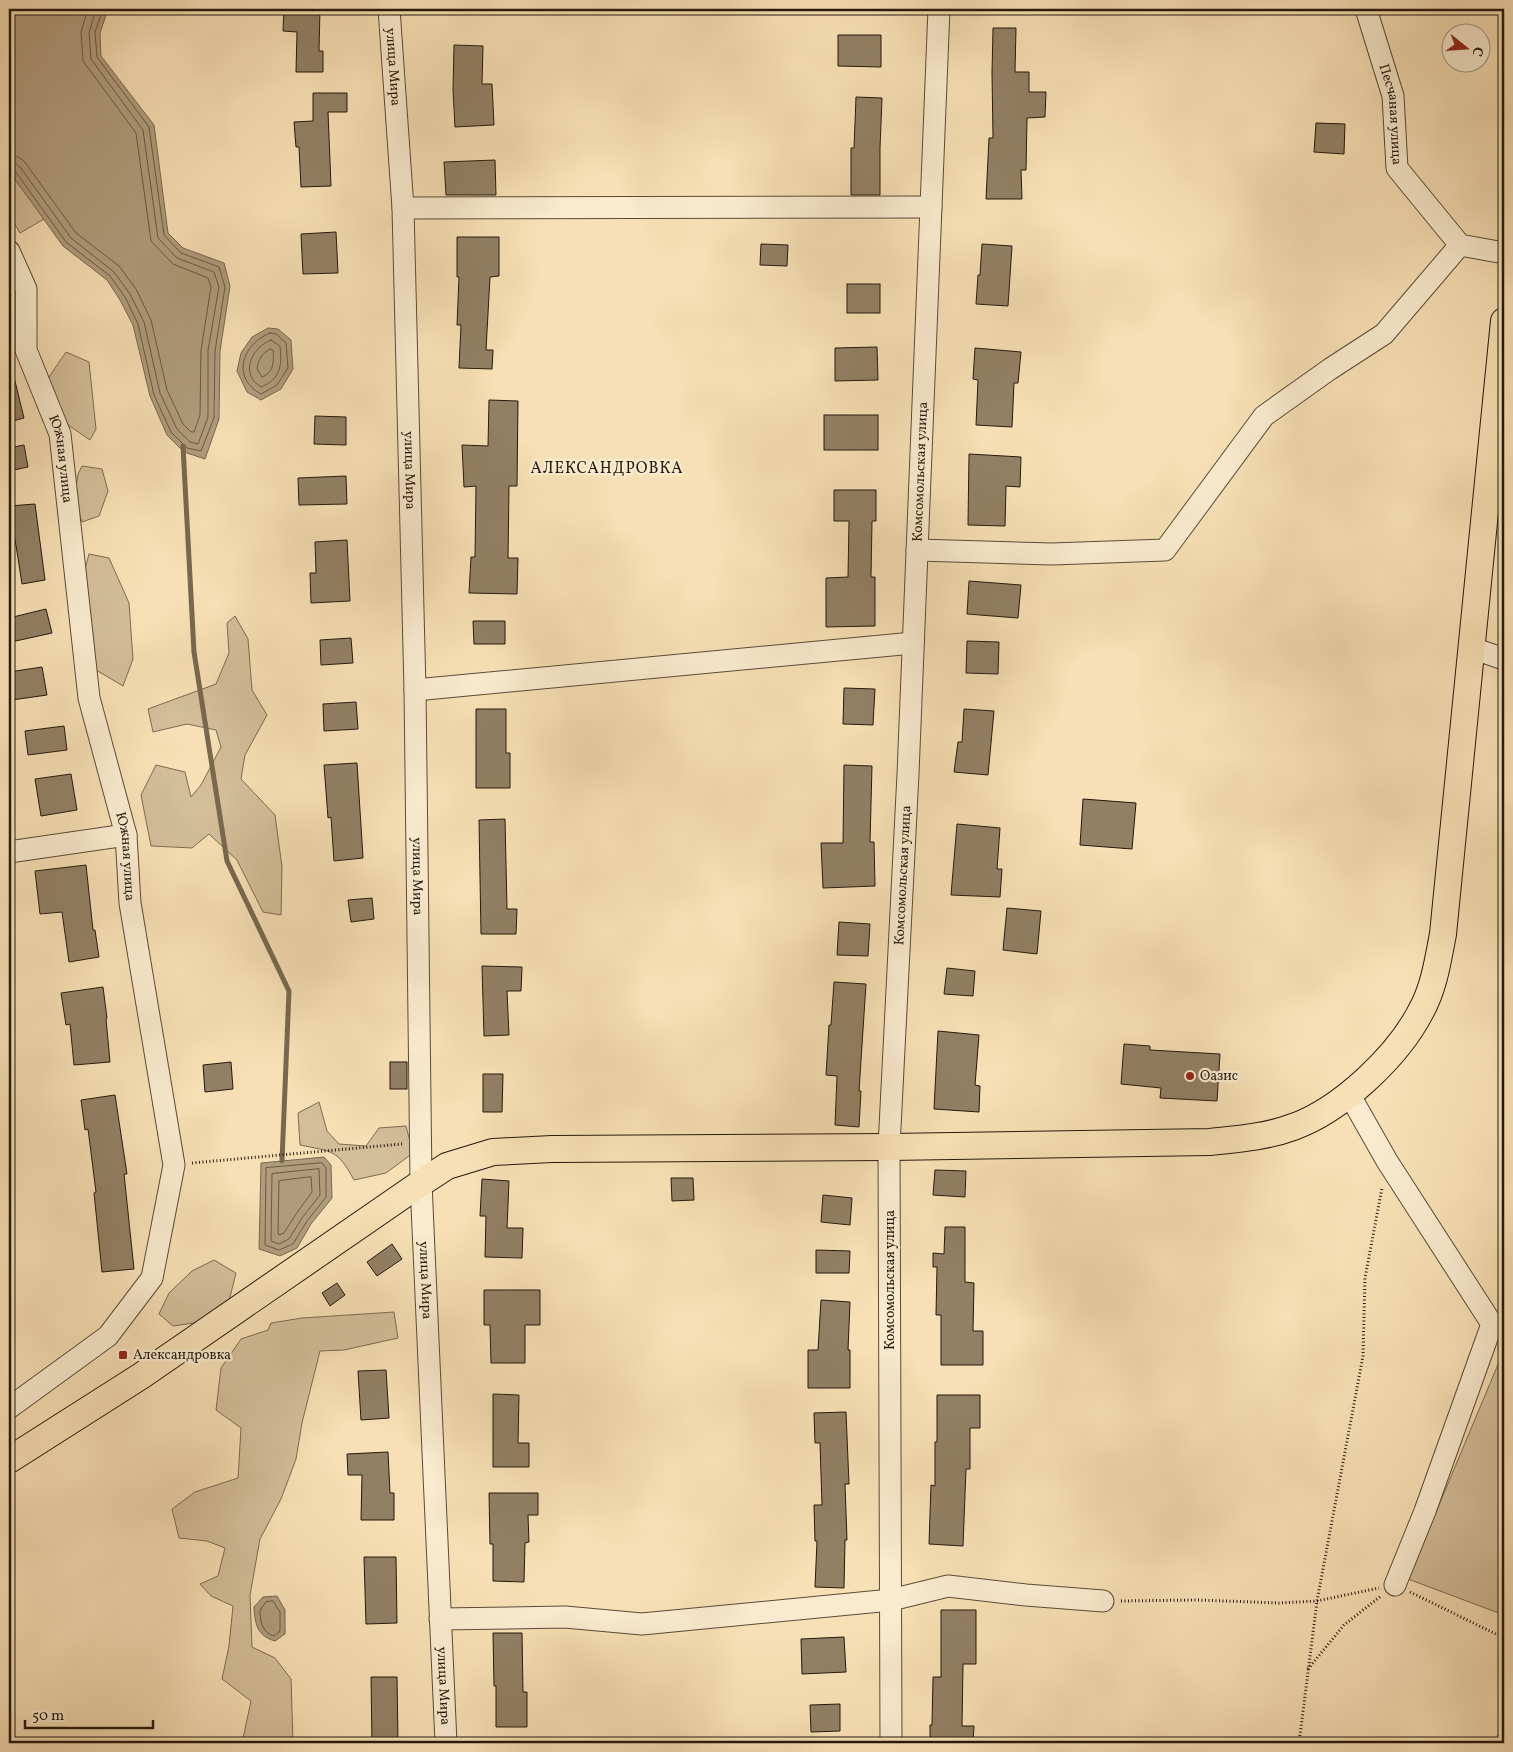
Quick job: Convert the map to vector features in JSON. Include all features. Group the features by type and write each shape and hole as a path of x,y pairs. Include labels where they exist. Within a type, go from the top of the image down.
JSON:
{"main road":[{"path":"9,1460 141,1376 447,1166 493,1152 562,1149 890,1147 1210,1142 1259,1136 1294,1127 1322,1112 1349,1094 1384,1062 1405,1039 1422,1010 1433,981 1443,934 1504,322"}],"street":[{"name":"улица Мира","path":"389,9 403,208 415,690 421,1183 446,1743"},
{"name":"Комсомольская улица","path":"891,1743 890,1147 939,9"},
{"name":"Песчаная улица","path":"1366,9 1393,96 1397,168 1460,244"},
{"path":"403,208 931,207"},
{"path":"917,550 1052,554 1165,550 1264,416 1330,369 1384,334 1460,244 1504,253"},
{"name":"Южная улица","path":"9,251 26,288 17,352 60,434 89,698 126,834 130,903 174,1164 152,1278 108,1336 9,1408"},
{"path":"415,690 913,643"},
{"path":"1472,648 1504,659"},
{"path":"9,852 126,834"},
{"path":"1349,1094 1387,1161 1492,1324 1425,1511 1395,1585"},
{"path":"440,1619 564,1617 642,1624 892,1600 948,1586 1103,1601"}],"path":[{"path":"174,1164 420,1142"},
{"path":"1299,1743 1317,1601 1363,1356 1365,1278 1387,1161"},
{"path":"1308,1670 1344,1625 1395,1585"},
{"path":"1103,1601 1197,1600 1279,1603 1317,1601 1395,1585 1504,1638"},
{"path":"1496,1743 1504,1720"}],"shaded area":[{"path":"9,171 44,219 20,233 9,214"},
{"path":"66,352 89,362 96,429 90,440 68,425 52,394 49,377"},
{"path":"82,466 102,469 108,491 99,516 82,522 74,499 78,474"},
{"path":"89,554 109,558 129,603 133,659 123,686 96,670 85,569"},
{"path":"235,616 248,639 252,690 267,715 245,755 241,779 275,815 282,867 281,915 263,912 237,860 209,834 192,848 151,846 141,795 156,765 185,772 191,797 201,785 221,747 216,730 187,724 153,732 148,709 216,684 229,653 227,623"},
{"path":"319,1102 327,1131 339,1144 366,1146 379,1128 406,1126 413,1153 386,1173 354,1180 338,1157 327,1151 300,1145 298,1113"},
{"path":"214,1260 236,1273 229,1301 200,1322 173,1326 159,1314 169,1293 192,1271"},
{"path":"394,1312 398,1338 344,1350 320,1351 302,1423 296,1459 281,1499 260,1539 250,1595 252,1647 275,1658 291,1679 293,1743 242,1743 251,1701 222,1679 229,1646 233,1606 211,1596 200,1584 218,1576 225,1548 207,1541 179,1538 172,1509 195,1492 238,1478 241,1428 216,1410 221,1368 241,1339 268,1330 271,1323 302,1318"},
{"path":"1499,1362 1504,1362 1504,1615 1408,1579"}],"water":[{"path":"9,9 108,9 100,33 101,56 154,125 168,233 183,248 224,263 230,286 220,351 219,419 205,459 184,452 167,435 150,396 133,325 107,280 63,246 9,171"},
{"path":"268,328 278,329 291,340 293,369 281,389 261,400 247,392 237,371 241,353 252,337"},
{"path":"324,1157 331,1165 332,1198 311,1224 297,1248 280,1256 259,1249 261,1163"},
{"path":"277,1596 285,1610 285,1634 275,1641 261,1633 256,1624 254,1607 263,1597"}],"building":[{"path":"284,9 320,9 319,51 323,51 323,72 296,72 297,32 283,31"},
{"path":"993,28 1016,28 1015,72 1029,72 1029,92 1046,92 1045,117 1027,118 1026,170 1021,170 1022,199 986,199 989,138 993,138"},
{"path":"838,35 881,35 881,67 838,66"},
{"path":"454,45 483,46 482,84 492,84 494,125 455,127 453,90"},
{"path":"313,93 347,93 347,112 328,112 331,186 301,187 299,147 296,147 294,122 313,121"},
{"path":"856,97 882,98 880,195 851,195 851,148 854,148"},
{"path":"1316,123 1345,124 1344,154 1314,152"},
{"path":"495,160 496,195 446,195 444,162"},
{"path":"336,232 338,273 303,274 301,234"},
{"path":"457,237 499,237 499,276 490,277 486,350 493,350 492,369 459,368 461,325 457,325 459,277 457,277"},
{"path":"761,244 788,245 787,266 760,265"},
{"path":"982,244 1012,246 1008,306 976,304"},
{"path":"847,284 880,284 880,313 847,313"},
{"path":"877,347 878,380 835,381 835,348"},
{"path":"975,348 1021,352 1018,383 1014,383 1012,427 976,425 978,380 973,379"},
{"path":"14,377 24,418 9,422 9,378"},
{"path":"489,400 518,401 517,486 509,486 508,558 518,558 517,594 469,593 471,557 475,557 476,486 464,487 462,445 488,446"},
{"path":"824,415 878,415 878,450 824,450"},
{"path":"315,416 346,417 346,445 314,444"},
{"path":"24,445 28,467 9,471 9,448"},
{"path":"969,454 1021,457 1020,487 1006,486 1005,526 968,525"},
{"path":"346,476 347,504 299,505 298,478"},
{"path":"834,490 876,490 876,521 872,521 871,577 875,577 875,626 826,627 826,578 848,577 849,521 834,521"},
{"path":"35,504 45,580 22,584 15,539 10,540 9,506"},
{"path":"347,540 350,601 311,603 310,573 316,573 315,542"},
{"path":"969,581 1021,585 1018,618 967,614"},
{"path":"46,609 52,633 11,642 9,618"},
{"path":"473,621 505,621 505,644 474,644"},
{"path":"351,638 353,663 321,665 320,640"},
{"path":"967,641 999,642 998,674 966,673"},
{"path":"42,667 47,695 12,700 9,672"},
{"path":"844,688 875,689 873,725 843,724"},
{"path":"356,702 358,729 324,731 323,704"},
{"path":"476,709 506,709 506,753 510,753 510,788 476,788"},
{"path":"964,709 994,711 988,775 954,772 958,742 962,742"},
{"path":"64,726 67,750 28,755 25,731"},
{"path":"357,763 363,858 334,861 331,817 328,818 324,765"},
{"path":"844,765 872,766 870,842 874,842 875,886 823,888 821,843 843,843"},
{"path":"71,774 77,810 41,816 35,779"},
{"path":"1083,799 1136,803 1132,849 1080,845"},
{"path":"505,819 507,909 517,909 516,934 481,934 479,820"},
{"path":"957,824 1000,828 997,869 1002,869 1000,897 951,895"},
{"path":"86,865 93,930 95,930 99,957 69,962 62,912 40,914 35,871"},
{"path":"372,898 374,919 351,922 348,900"},
{"path":"1007,908 1041,911 1037,954 1003,950"},
{"path":"839,922 870,924 868,956 837,955"},
{"path":"482,966 522,967 521,991 507,991 509,1035 484,1036"},
{"path":"947,968 975,971 973,996 944,994"},
{"path":"834,982 866,984 859,1091 861,1091 859,1127 835,1125 837,1076 826,1075"},
{"path":"103,987 110,1062 74,1065 70,1024 66,1025 61,993"},
{"path":"938,1031 979,1035 975,1085 980,1086 979,1112 934,1109"},
{"name":"Оазис","path":"1124,1044 1150,1046 1150,1050 1220,1054 1217,1101 1160,1098 1161,1088 1121,1084"},
{"path":"231,1062 233,1089 205,1092 203,1065"},
{"path":"390,1062 407,1062 407,1089 390,1089"},
{"path":"483,1074 503,1074 502,1112 483,1112"},
{"path":"115,1095 127,1174 124,1174 134,1269 102,1272 94,1193 96,1192 88,1129 85,1130 81,1100"},
{"path":"935,1170 966,1171 965,1197 933,1195"},
{"path":"671,1178 693,1178 694,1200 672,1201"},
{"path":"482,1179 509,1181 507,1228 523,1228 522,1258 485,1257 486,1216 480,1216"},
{"path":"823,1195 852,1198 850,1225 821,1222"},
{"path":"945,1227 965,1227 965,1282 974,1283 973,1331 983,1331 983,1365 941,1365 941,1315 936,1315 937,1267 933,1267 933,1253 944,1254"},
{"path":"392,1244 402,1259 377,1276 367,1262"},
{"path":"816,1250 850,1251 849,1273 816,1273"},
{"path":"337,1283 345,1295 330,1306 322,1293"},
{"path":"484,1290 540,1290 540,1325 525,1325 525,1363 491,1363 490,1325 484,1325"},
{"path":"821,1300 850,1302 848,1350 850,1350 850,1388 808,1388 808,1350 818,1350"},
{"path":"386,1370 389,1418 361,1420 358,1371"},
{"path":"493,1394 519,1395 518,1443 529,1443 529,1467 493,1467"},
{"path":"937,1395 980,1395 980,1428 970,1428 970,1469 966,1469 963,1546 929,1544 931,1485 935,1486"},
{"path":"846,1412 849,1484 845,1484 847,1540 845,1540 844,1588 815,1587 817,1541 815,1541 814,1505 822,1505 820,1443 815,1443 814,1413"},
{"path":"388,1452 390,1493 394,1493 394,1520 361,1520 362,1475 348,1475 347,1454"},
{"path":"489,1493 538,1493 538,1515 528,1515 529,1542 525,1543 524,1582 493,1581 493,1544 490,1544"},
{"path":"364,1557 396,1557 397,1623 366,1624"},
{"path":"941,1610 976,1610 976,1664 963,1664 962,1726 974,1726 973,1743 930,1743 933,1677 941,1677"},
{"path":"493,1633 522,1633 523,1692 527,1692 527,1727 496,1727"},
{"path":"844,1637 846,1672 802,1674 801,1639"},
{"path":"371,1677 397,1677 398,1743 372,1743"},
{"path":"840,1704 840,1731 811,1732 810,1705"}],"waterway":[{"path":"183,446 194,652 227,861 289,991 282,1161"}],"place":[{"name":"Оазис","path":"1190,1076"},
{"name":"Александровка","path":"123,1355"}],"district":[{"name":"АЛЕКСАНДРОВКА","path":"607,469"}]}
